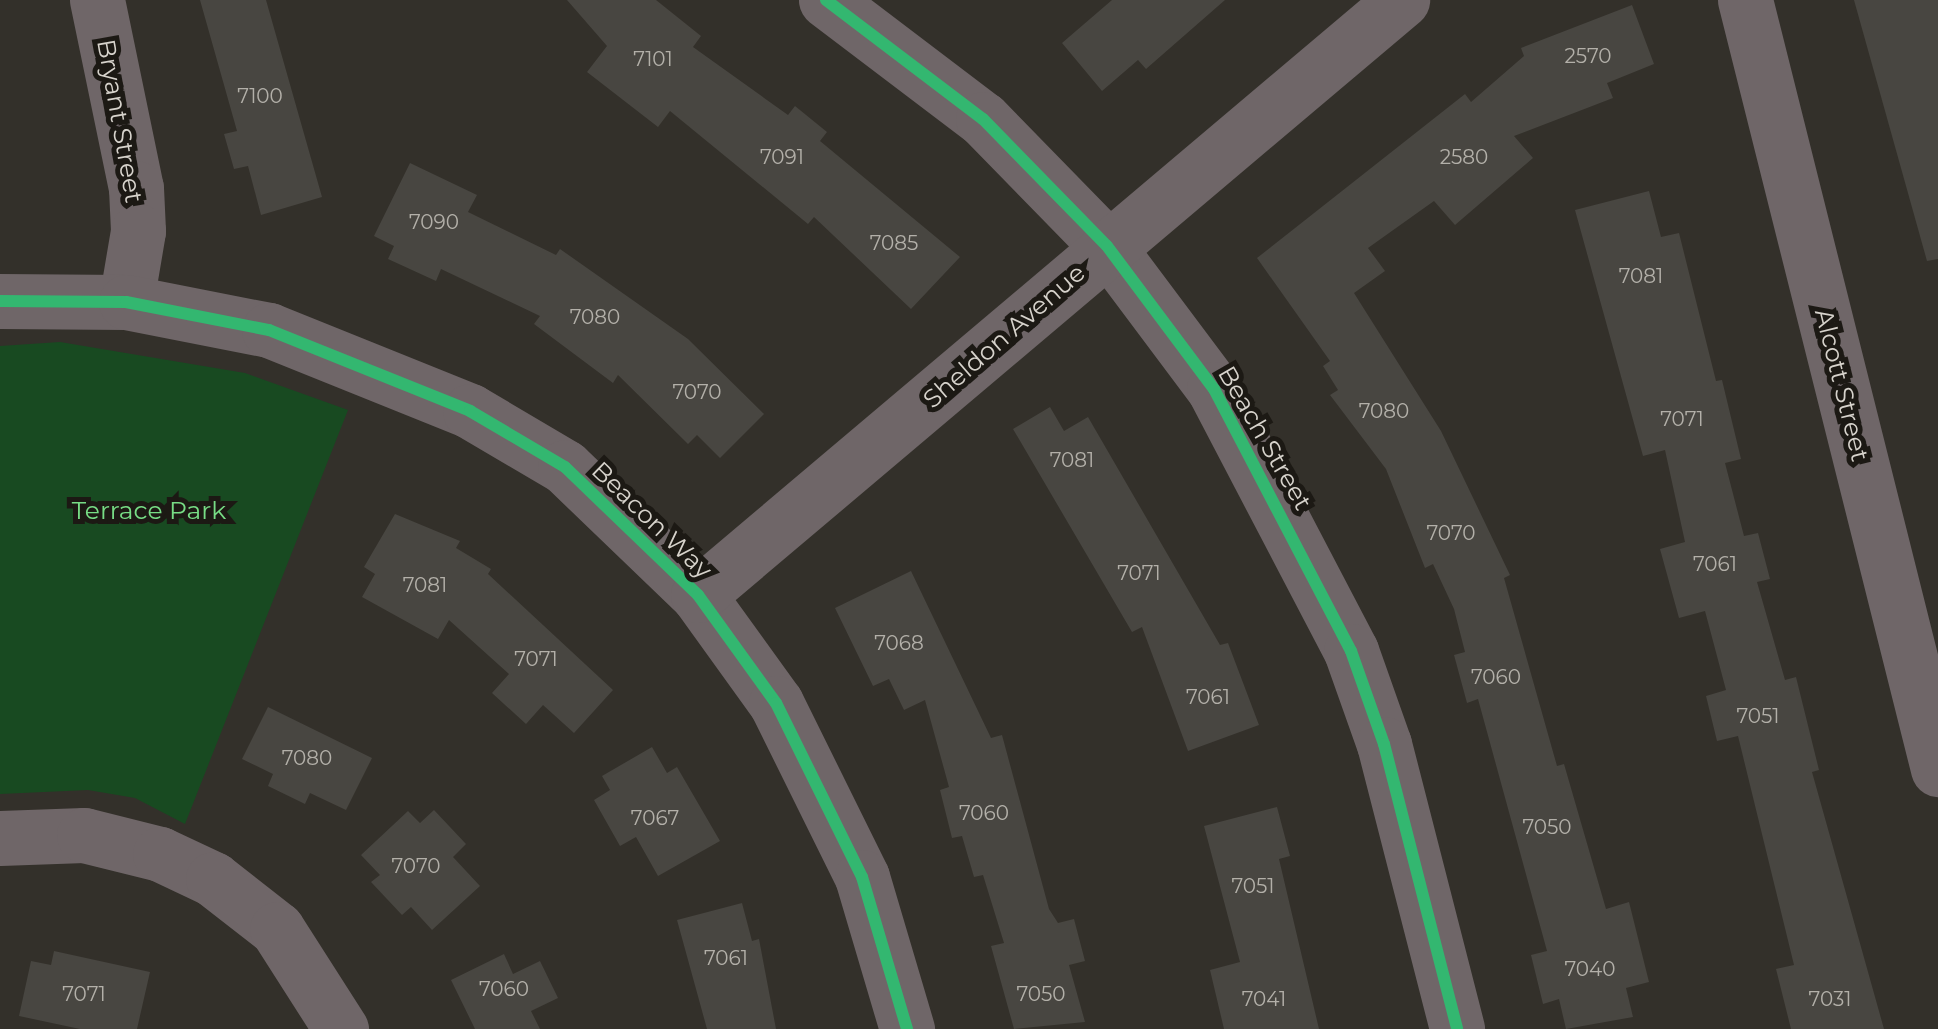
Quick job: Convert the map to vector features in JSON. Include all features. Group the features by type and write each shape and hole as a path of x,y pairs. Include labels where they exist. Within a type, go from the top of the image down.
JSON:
{"street":[{"name":"Bryant Street","path":"97,0 136,188 126,302"},
{"name":"Beach Street","path":"826,0 983,120 1107,246 1214,389 1351,651 1384,744 1457,1029"},
{"name":"Sheldon Avenue","path":"698,594 1402,0"},
{"name":"Alcott Street","path":"1745,0 1938,769"},
{"name":"Beacon Way","path":"0,301 126,302 268,330 470,412 565,468 698,594 776,703 820,784 862,878 907,1029"},
{"path":"0,838 84,835 160,854 212,879 277,929 341,1029"}],"green space":[{"name":"Terrace Park","path":"60,342 245,373 348,410 185,824 135,798 88,790 0,794 0,346"}],"building":[{"path":"200,0 266,0 322,197 261,215 248,166 234,169 224,134 237,131"},
{"path":"567,0 656,0 701,36 693,47 788,115 795,106 827,132 820,141 960,257 911,309 814,217 808,224 670,111 658,127 587,72 607,46"},
{"path":"1112,0 1225,0 1146,69 1138,60 1102,91 1062,43"},
{"path":"1854,0 1938,0 1938,259 1927,261"},
{"path":"1632,5 1654,64 1607,83 1613,98 1514,136 1533,158 1455,225 1434,201 1368,248 1385,271 1354,293 1441,431 1510,575 1504,578 1557,766 1564,764 1606,909 1629,902 1649,982 1626,988 1633,1017 1566,1029 1559,999 1543,1004 1531,955 1547,951 1478,699 1467,703 1454,655 1465,652 1454,609 1433,564 1425,568 1386,469 1330,395 1338,390 1323,366 1330,361 1257,258 1465,94 1471,102 1524,56 1521,48"},
{"path":"410,163 477,195 468,212 556,255 560,249 688,339 764,414 720,458 697,435 688,444 618,375 613,383 534,324 540,316 441,269 436,281 388,259 394,246 374,236"},
{"path":"1649,191 1661,237 1679,233 1716,381 1722,380 1741,459 1725,463 1744,536 1758,533 1770,579 1757,582 1785,680 1796,677 1819,770 1812,772 1884,1029 1791,1029 1776,969 1794,965 1738,736 1717,741 1706,696 1726,690 1705,611 1679,618 1660,549 1685,542 1665,450 1643,456 1575,210"},
{"path":"1050,407 1064,431 1088,417 1220,645 1228,643 1259,725 1188,751 1142,627 1132,632 1013,429"},
{"path":"395,514 460,541 456,548 491,569 488,574 613,690 574,733 543,705 526,724 492,693 509,674 449,620 438,639 362,597 375,574 364,567"},
{"path":"911,571 991,738 1002,735 1049,909 1058,923 1074,919 1085,961 1069,965 1085,1022 1014,1029 991,946 1004,943 983,875 974,877 962,836 952,838 940,790 949,787 925,700 904,710 889,679 873,686 835,608"},
{"path":"268,707 372,758 346,810 310,793 305,804 268,786 273,774 242,759"},
{"path":"652,747 667,773 677,767 720,841 658,876 636,837 620,846 594,800 610,790 602,776"},
{"path":"1277,807 1290,856 1279,859 1319,1029 1224,1029 1210,970 1240,962 1204,826"},
{"path":"434,810 466,844 453,857 480,886 432,930 411,907 402,915 371,882 380,875 361,855 408,811 420,823"},
{"path":"742,903 752,941 759,939 776,1029 707,1029 677,920"},
{"path":"54,951 150,972 137,1029 80,1029 19,1016 31,961 51,965"},
{"path":"504,954 513,974 540,961 558,998 531,1011 540,1029 475,1029 451,980"}],"cycle path":[{"path":"826,0 983,119 1107,246 1214,389 1351,651 1384,744 1457,1029"},
{"path":"0,301 126,302 269,330 470,411 565,467 698,595 776,703 862,877 907,1029"}]}
